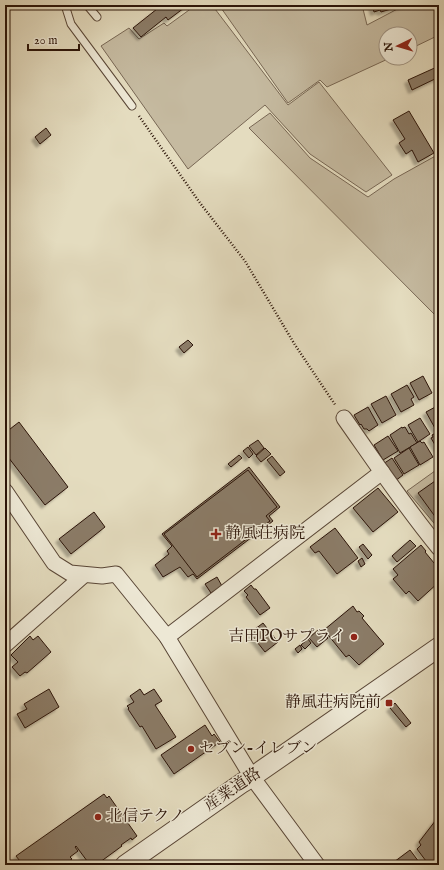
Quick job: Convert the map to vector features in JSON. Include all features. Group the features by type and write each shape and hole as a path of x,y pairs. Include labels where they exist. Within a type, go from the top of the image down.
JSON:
{"street":[{"path":"344,418 424,531 439,548"},
{"path":"167,637 382,472"},
{"path":"5,491 54,563 70,573 102,576 116,574 167,637 252,777 318,865"},
{"path":"5,645 84,575"},
{"name":"産業道路","path":"125,865 439,647"}],"lane":[{"path":"65,5 71,24 132,106"},
{"path":"88,5 97,17"}],"path":[{"path":"132,106 200,203 245,262 294,345 344,418"}],"shaded area":[{"path":"196,5 212,5 288,105 319,82 392,175 366,192 310,154 265,105 188,169 101,46 129,28 139,39 164,23 167,26"},
{"path":"219,5 362,5 367,25 405,5 439,5 439,35 418,45 418,26 378,26 378,64 327,87 320,80 288,103"},
{"path":"270,113 310,158 368,197 394,179 439,154 439,319 249,128"},
{"path":"439,468 439,529 407,491"}],"building":[{"path":"162,5 188,5 168,20 166,17 141,37 133,28"},
{"path":"372,5 404,5 381,12 380,10 374,12"},
{"path":"439,66 439,77 412,90 408,80"},
{"path":"409,111 434,153 418,162 412,150 406,154 399,143 405,139 393,120"},
{"path":"46,128 51,135 40,144 35,137"},
{"path":"188,340 193,345 184,353 179,347"},
{"path":"423,376 432,393 419,400 410,383"},
{"path":"407,385 414,397 411,399 414,405 401,412 391,394"},
{"path":"386,396 396,415 382,423 371,404"},
{"path":"439,405 439,429 436,430 426,412"},
{"path":"368,407 378,425 369,431 364,429 361,424 360,425 354,415"},
{"path":"420,418 430,434 418,442 408,425"},
{"path":"19,422 68,487 45,505 5,453 5,433"},
{"path":"402,427 405,427 409,434 411,433 417,443 400,453 390,435"},
{"path":"439,431 438,450 431,438 433,437 432,435"},
{"path":"388,436 398,451 383,460 374,445"},
{"path":"258,440 264,448 256,455 249,446"},
{"path":"420,441 422,443 424,442 433,457 420,465 410,447"},
{"path":"248,447 253,454 249,458 243,451"},
{"path":"265,448 271,454 261,462 256,456"},
{"path":"409,448 419,465 404,474 394,458"},
{"path":"239,455 242,458 231,467 228,464"},
{"path":"272,456 285,472 280,476 267,460"},
{"path":"392,458 403,475 395,481 383,464"},
{"path":"249,467 280,507 269,516 273,521 197,579 193,574 188,577 180,567 163,577 155,565 169,554 167,551 172,546 162,534"},
{"path":"248,470 277,507 266,516 270,521 197,577 164,534"},
{"path":"435,481 439,487 439,522 418,493"},
{"path":"378,488 398,512 373,532 353,508"},
{"path":"94,512 105,527 71,554 59,539"},
{"path":"335,528 358,558 337,574 319,551 315,553 310,547"},
{"path":"410,540 416,546 397,562 392,556"},
{"path":"363,544 372,555 368,559 359,547"},
{"path":"421,545 439,569 439,582 418,601 409,591 406,594 393,579 398,575 393,569"},
{"path":"362,558 365,564 361,567 358,561"},
{"path":"217,577 222,586 211,593 205,584"},
{"path":"251,585 254,589 256,589 270,608 260,615 246,597 248,595 244,591"},
{"name":"吉田POサプライ","path":"353,606 357,612 359,611 364,616 362,618 384,644 359,665 349,655 346,657 324,630"},
{"path":"263,623 278,642 265,652 250,633"},
{"path":"319,629 328,638 317,647 309,638"},
{"path":"30,636 33,640 38,636 51,652 27,673 25,672 20,676 12,667 18,662 11,655"},
{"path":"308,639 311,643 305,649 301,645"},
{"path":"300,645 302,649 298,653 295,649"},
{"path":"49,689 59,707 25,728 17,714 27,709 24,704"},
{"path":"140,689 144,695 154,689 162,701 155,705 176,737 156,749 142,726 140,727 127,706 134,702 130,696"},
{"path":"395,703 411,723 406,727 390,708"},
{"name":"セブン-イレブン","path":"205,725 212,736 214,734 220,742 174,774 161,755"},
{"name":"北信テクノ","path":"104,794 107,798 109,796 137,836 121,845 122,846 96,865 90,865 76,846 75,847 78,851 70,857 72,859 64,865 23,865 16,856"},
{"path":"439,816 439,865 429,865 417,849 421,845 419,842"},
{"path":"410,850 419,862 416,865 390,865"}],"place":[{"name":"静風荘病院","path":"216,534"},
{"name":"吉田POサプライ","path":"354,637"},
{"name":"静風荘病院前","path":"389,703"},
{"name":"セブン-イレブン","path":"191,749"},
{"name":"北信テクノ","path":"98,817"}]}
